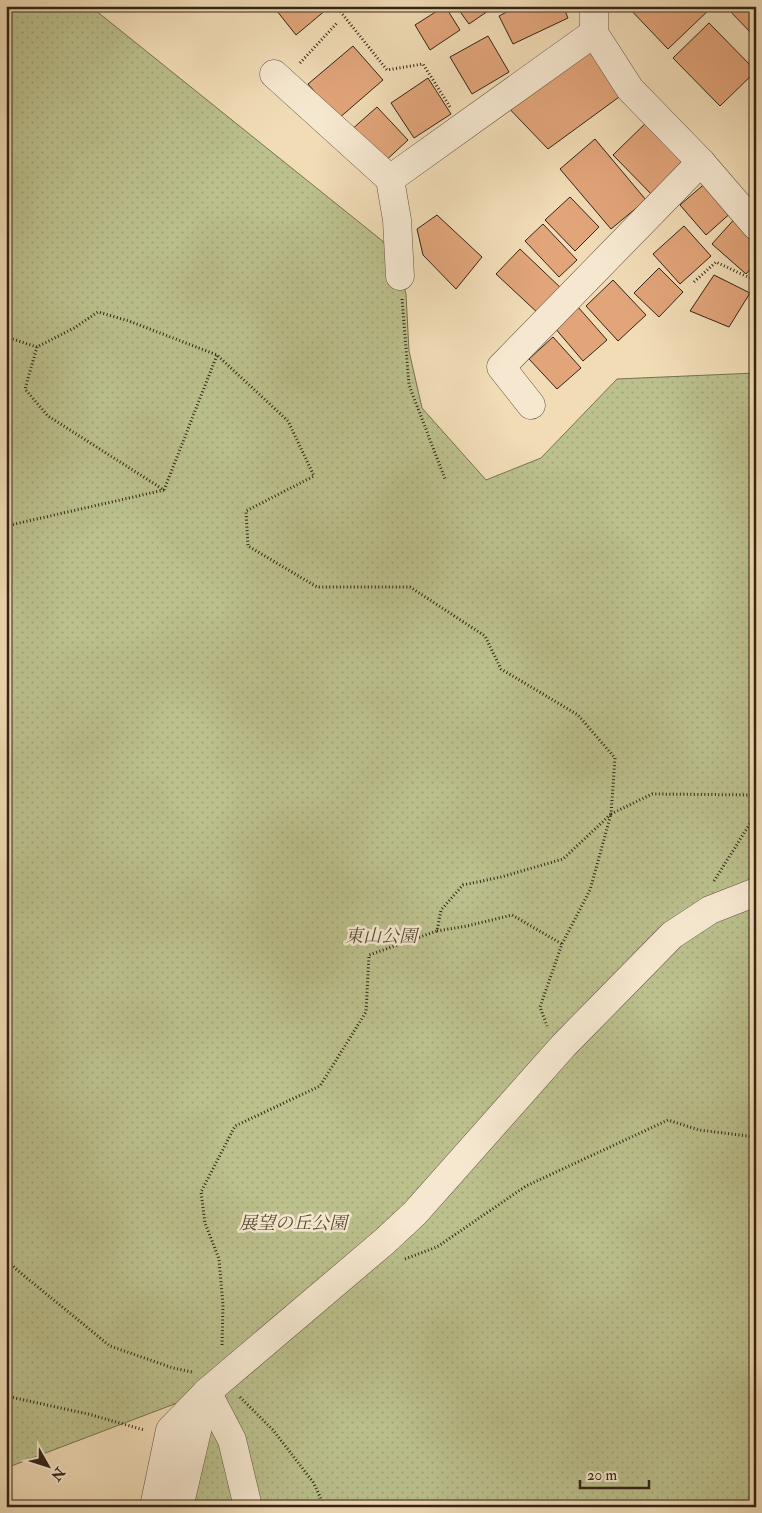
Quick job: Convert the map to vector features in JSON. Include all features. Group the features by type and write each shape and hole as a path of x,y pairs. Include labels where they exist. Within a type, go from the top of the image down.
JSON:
{"street":[{"path":"592,6 594,12 594,33 630,89 701,162 756,226"},
{"path":"390,179 594,33"},
{"path":"278,78 390,179 397,220 400,276"},
{"path":"531,405 501,367 701,162"},
{"path":"154,1507 170,1430 214,1385 416,1213 564,1045 672,935 710,910 756,892"},
{"path":"179,1507 214,1385"},
{"path":"214,1385 232,1440 248,1507"}],"path":[{"path":"336,6 387,70 423,64 462,127"},
{"path":"278,78 337,24"},
{"path":"694,282 716,262 756,280"},
{"path":"400,276 409,385 445,479"},
{"path":"6,338 37,347 74,328 98,312 217,354 288,421 314,476 246,511 248,546 316,588 410,587 485,636 501,669 578,715 615,758 611,814 590,890 562,944 540,1008 548,1031 564,1045"},
{"path":"37,347 25,389 48,416 164,490"},
{"path":"164,490 217,354"},
{"path":"6,526 164,490"},
{"path":"437,932 441,910 463,885 501,877 564,859 611,814 652,794 756,795"},
{"path":"710,910 711,884 756,814"},
{"path":"214,1385 223,1305 219,1259 205,1223 201,1192 235,1126 320,1086 366,1012 369,955 437,932 512,915 562,944"},
{"path":"756,1119 756,1126"},
{"path":"402,1260 437,1247 526,1186 668,1120 699,1130 756,1137"},
{"path":"6,1259 110,1346 173,1368 214,1385 273,1430 312,1482 325,1507"},
{"path":"6,1396 88,1414 145,1431"}],"green space":[{"name":"東山公園","path":"6,6 90,6 395,251 406,294 409,351 422,408 486,480 541,458 617,379 756,373 756,1507 186,1507 206,1392 6,1468"}],"building":[{"path":"273,6 325,6 327,9 296,35"},
{"path":"445,6 460,30 430,50 415,25"},
{"path":"456,6 489,6 491,9 469,24"},
{"path":"518,6 563,6 568,18 513,44 499,16"},
{"path":"627,6 713,6 668,49"},
{"path":"725,6 756,6 756,38"},
{"path":"709,23 756,71 720,106 673,58"},
{"path":"590,35 630,89 548,149 501,100"},
{"path":"488,36 509,72 472,94 450,57"},
{"path":"353,46 383,80 338,119 308,84"},
{"path":"428,78 451,114 414,138 391,103"},
{"path":"377,107 408,140 381,165 350,131"},
{"path":"652,117 696,161 656,199 613,155"},
{"path":"595,139 646,200 611,229 560,169"},
{"path":"709,180 734,210 706,235 680,205"},
{"path":"570,197 599,227 575,251 545,220"},
{"path":"437,215 482,257 456,289 423,255 417,229"},
{"path":"738,215 756,231 756,263 746,274 712,244"},
{"path":"543,224 577,260 559,277 525,241"},
{"path":"684,226 711,256 680,284 653,254"},
{"path":"520,249 563,290 540,315 496,274"},
{"path":"659,268 683,292 659,317 634,293"},
{"path":"714,275 750,293 729,327 690,311"},
{"path":"613,280 646,315 618,341 586,306"},
{"path":"578,307 607,340 583,361 554,327"},
{"path":"553,337 581,368 557,389 529,359"}],"park label":[{"name":"展望の丘公園","path":"293,1223"}]}
